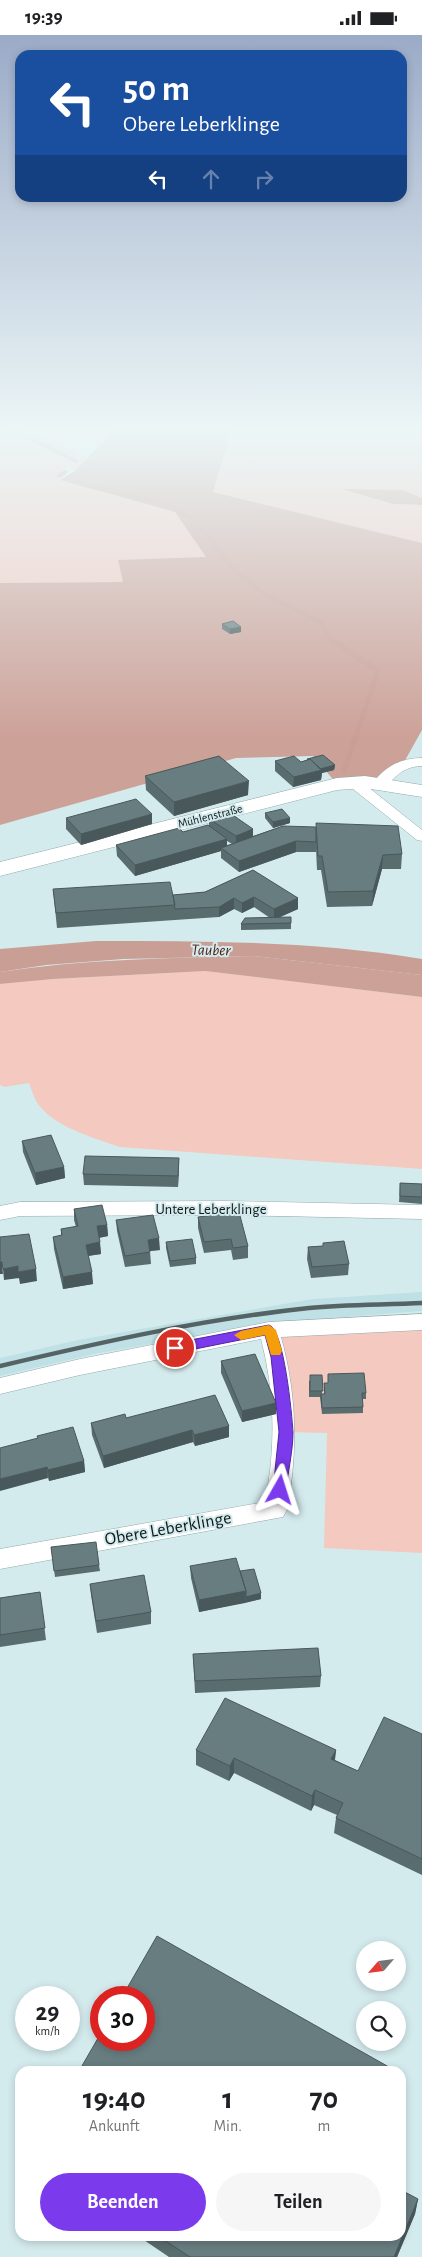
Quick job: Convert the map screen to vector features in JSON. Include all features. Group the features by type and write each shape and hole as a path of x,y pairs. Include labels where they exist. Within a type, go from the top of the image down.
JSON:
{"main road":[{"name":"Mühlenstraße","path":"0,869 353,782 380,783 422,791"}],"street":[{"path":"380,783 387,774 403,764 422,762"},
{"path":"353,782 422,837"},
{"name":"Untere Leberklinge","path":"0,1213 20,1209 226,1208 422,1212"},
{"path":"0,1386 80,1367 269,1330 422,1321"},
{"name":"Obere Leberklinge","path":"0,1559 275,1510 280,1490 286,1432 277,1357 269,1330"}],"shaded area":[{"path":"0,532 189,532 207,558 118,560 123,582 0,583"},
{"path":"189,532 376,532 422,543 422,730 403,764 380,783 337,784 313,756 236,758 0,825 0,583 123,582 118,560 206,557"},
{"path":"376,532 422,532 422,543"},
{"path":"254,956 422,975 422,997 205,971 53,979 0,984 0,972 63,964"},
{"path":"205,971 422,997 422,1169 120,1147 74,1130 52,1117 36,1101 29,1083 4,1087 0,1085 0,984 53,979"},
{"path":"422,1292 422,1311 268,1323 94,1354 0,1376 0,1358 78,1340 313,1299"},
{"path":"422,1323 422,1553 324,1548 327,1433 286,1432 269,1330"}],"water":[{"name":"Tauber","path":"96,941 260,943 381,953 422,959 422,975 254,956 123,959 46,965 0,972 0,949"}],"building":[{"path":"233,621 241,627 230,629 222,624"},
{"path":"323,755 335,765 320,769 310,759 307,759"},
{"path":"219,756 249,781 174,802 145,776"},
{"path":"294,756 301,762 310,759 322,770 294,777 275,761"},
{"path":"136,799 152,814 81,834 66,818"},
{"path":"282,809 290,818 273,822 265,813"},
{"path":"227,811 253,829 236,836 209,819"},
{"path":"316,823 398,826 402,854 383,855 373,891 328,892 322,856 318,856"},
{"path":"208,825 227,839 135,865 116,845 179,828 183,832"},
{"path":"283,826 316,827 316,842 296,841 239,861 221,848"},
{"path":"253,870 298,898 274,909 254,897 242,903 234,898 219,907 175,909 173,895 205,892"},
{"path":"170,882 175,905 56,913 53,889"},
{"path":"291,917 291,923 241,924 245,918"},
{"path":"51,1135 64,1167 35,1173 22,1141"},
{"path":"85,1156 179,1158 178,1176 83,1174"},
{"path":"400,1183 422,1184 422,1197 400,1196"},
{"path":"102,1205 107,1225 97,1226 100,1242 86,1245 92,1272 63,1277 53,1237 62,1235 61,1229 78,1226 74,1209"},
{"path":"239,1212 248,1246 233,1248 231,1239 204,1242 198,1217"},
{"path":"153,1215 159,1238 148,1240 150,1252 125,1256 116,1220"},
{"path":"29,1234 36,1269 18,1272 18,1266 3,1269 2,1262 0,1262 0,1237"},
{"path":"192,1239 196,1258 170,1261 166,1242"},
{"path":"344,1241 349,1264 312,1267 308,1247"},
{"path":"255,1354 276,1403 242,1411 221,1361"},
{"path":"364,1373 366,1393 362,1393 363,1407 322,1408 321,1394 325,1394 324,1383 328,1383 328,1374"},
{"path":"310,1375 322,1375 323,1391 310,1391"},
{"path":"215,1395 229,1426 194,1435 192,1430 103,1456 91,1423 125,1414 126,1418"},
{"path":"73,1427 84,1461 48,1470 47,1467 0,1479 0,1448"},
{"path":"96,1542 99,1565 54,1571 51,1547"},
{"path":"236,1558 246,1591 199,1600 190,1566"},
{"path":"254,1569 261,1593 246,1597 240,1571"},
{"path":"144,1575 151,1612 96,1621 90,1584"},
{"path":"40,1592 45,1628 0,1635 0,1598"},
{"path":"318,1648 321,1676 195,1681 193,1654"},
{"path":"225,1698 336,1750 331,1759 358,1771 384,1717 422,1734 422,1859 336,1818 343,1803 315,1790 312,1796 234,1758 230,1766 196,1750"},
{"path":"157,1936 356,2048 356,2051 361,2051 387,2066 82,2066 91,2051 155,2051 155,1986 128,1986"},
{"path":"406,2193 418,2199 406,2228"},
{"path":"166,2241 401,2241 394,2257 190,2257"}],"waterway":[{"path":"204,532 236,572 265,594 319,621 330,639 334,642"},
{"path":"332,640 378,671 344,771"}],"railway":[{"path":"0,1366 115,1340 231,1318 323,1307 422,1303"}],"slow traffic":[{"path":"241,1335 269,1330 276,1351"}],"route":[{"path":"175,1348 269,1330 277,1357 286,1432 280,1490"}]}
